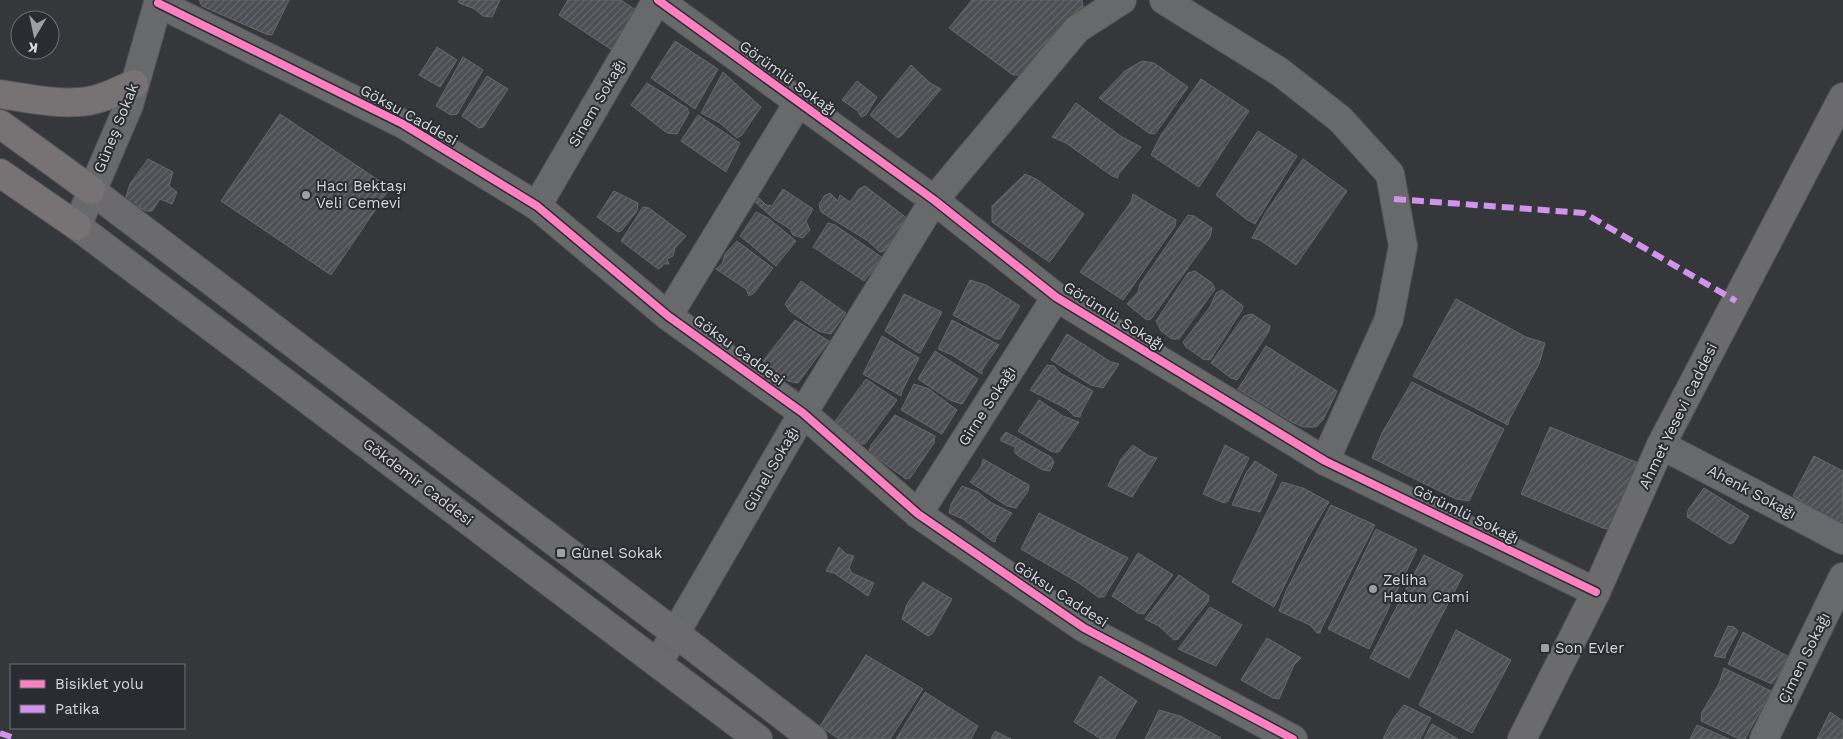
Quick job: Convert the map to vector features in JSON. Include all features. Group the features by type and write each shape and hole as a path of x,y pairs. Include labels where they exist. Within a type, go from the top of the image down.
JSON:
{"main road":[{"path":"0,94 42,100 80,102 106,96 134,84"},
{"name":"Ahmet Yesevi Caddesi","path":"1522,739 1596,592 1661,445 1843,97"},
{"path":"0,124 91,190 812,739"},
{"path":"0,173 77,226"},
{"name":"Gökdemir Caddesi","path":"77,226 758,739"}],"street":[{"name":"Görümlü Sokağı","path":"658,0 934,200 1056,297 1325,461 1596,592"},
{"name":"Sinem Sokağı","path":"537,206 658,0"},
{"name":"Günel Sokağı","path":"658,662 803,413 934,200 1077,29 1122,0"},
{"path":"1164,0 1280,72 1340,119 1390,174 1403,246 1389,319 1325,461"},
{"name":"Göksu Caddesi","path":"158,2 403,124 537,206 668,316 803,413 918,514 1084,628 1293,739"},
{"name":"Güneş Sokak","path":"77,226 128,105 158,2"},
{"path":"668,316 798,103"},
{"name":"Girne Sokağı","path":"918,514 1056,297"},
{"name":"Ahenk Sokağı","path":"1661,445 1843,540"},
{"name":"Çimen Sokağı","path":"1764,739 1843,576"}],"building":[{"path":"199,0 289,0 272,35 202,6"},
{"path":"459,0 500,0 492,17 483,16 475,9 459,3"},
{"path":"568,0 621,0 643,15 612,50 559,15"},
{"path":"972,0 1082,0 1083,7 1082,15 1072,21 1020,75 1013,75 949,28"},
{"path":"675,41 718,69 695,109 651,78"},
{"path":"437,47 457,60 440,87 419,75"},
{"path":"463,57 483,70 457,114 451,115 436,106"},
{"path":"1142,61 1154,63 1188,87 1155,134 1149,133 1099,98 1125,71"},
{"path":"911,65 930,83 941,89 898,138 870,115"},
{"path":"723,72 761,107 742,135 737,138 720,123 701,113"},
{"path":"487,76 508,89 483,127 479,128 462,116"},
{"path":"1201,79 1249,111 1199,187 1151,155 1161,135"},
{"path":"857,81 877,97 866,115 861,117 858,111 842,100"},
{"path":"647,83 687,108 689,113 677,134 667,133 631,105"},
{"path":"1076,103 1122,137 1141,147 1118,175 1118,178 1112,176 1066,143 1052,137"},
{"name":"Hacı Bektaşı Veli Cemevi","path":"280,114 390,188 331,275 221,201"},
{"path":"698,115 740,143 726,172 681,141"},
{"path":"1258,131 1297,156 1255,224 1216,195"},
{"path":"148,159 173,172 169,186 177,192 172,204 160,199 152,211 146,211 125,200 130,184"},
{"path":"1303,159 1347,191 1296,265 1260,240 1252,238 1266,212"},
{"path":"1025,174 1036,179 1084,214 1049,262 992,222 992,206"},
{"path":"865,186 908,219 884,251 880,252 868,241 821,212 819,205 824,196 830,193 838,201 840,195 850,202 859,189"},
{"path":"783,189 813,209 806,221 810,230 803,238 793,235 790,229 774,219 754,201 759,198 766,205 772,206"},
{"path":"614,191 638,203 637,211 621,231 618,232 597,217"},
{"path":"1133,194 1176,220 1175,226 1123,300 1080,272 1131,202"},
{"path":"643,207 649,208 686,236 675,248 673,256 667,259 669,264 663,264 658,269 621,241"},
{"path":"756,212 768,218 796,241 776,266 740,236"},
{"path":"1188,215 1194,216 1212,228 1210,237 1151,319 1147,320 1127,304 1138,292 1140,284"},
{"path":"828,223 835,225 883,258 864,281 813,247"},
{"path":"737,241 773,268 754,293 749,296 746,289 716,269 722,264 725,254"},
{"path":"1195,271 1212,283 1215,289 1179,339 1172,339 1161,331 1156,321 1188,273"},
{"path":"970,280 986,285 1020,306 1000,339 996,339 953,315"},
{"path":"801,281 846,313 831,334 818,331 790,311 785,304"},
{"path":"1222,290 1243,306 1242,310 1210,360 1203,359 1186,347 1183,342 1210,307 1216,293"},
{"path":"904,294 942,312 920,353 885,331"},
{"path":"1456,299 1526,337 1545,343 1539,364 1508,425 1413,376"},
{"path":"1252,314 1270,326 1269,331 1237,380 1231,378 1211,363 1244,316"},
{"path":"795,320 829,341 798,383 788,381 763,361"},
{"path":"952,320 999,345 982,370 982,374 952,355 938,349"},
{"path":"1067,334 1111,362 1119,364 1103,388 1091,385 1051,360"},
{"path":"882,336 919,358 901,396 863,374"},
{"path":"1266,346 1337,391 1323,420 1316,427 1303,427 1292,422 1238,389"},
{"path":"935,351 978,379 962,404 950,400 918,379"},
{"path":"1047,365 1054,366 1060,373 1093,391 1080,417 1074,416 1067,409 1030,390"},
{"path":"866,379 897,400 865,444 862,444 833,424"},
{"path":"1412,382 1504,429 1469,501 1456,499 1372,458 1382,433"},
{"path":"914,384 929,389 957,410 942,434 901,410"},
{"path":"1039,400 1063,416 1079,422 1059,452 1052,452 1018,431"},
{"path":"895,415 935,436 934,443 910,478 906,479 869,452 871,445"},
{"path":"1550,427 1638,463 1609,529 1521,494"},
{"path":"1006,432 1051,457 1054,462 1050,471 1043,470 1020,457 1015,453 1015,447 1001,441"},
{"path":"1133,445 1149,456 1157,458 1132,497 1108,486 1121,459"},
{"path":"1225,445 1249,458 1228,501 1224,503 1203,494"},
{"path":"1814,456 1843,471 1842,522 1835,521 1793,496"},
{"path":"983,459 1029,485 1028,491 1016,508 1007,506 970,482 981,467"},
{"path":"1255,461 1277,475 1260,512 1232,505 1246,473"},
{"path":"1282,482 1303,488 1329,502 1308,537 1274,607 1232,582"},
{"path":"962,486 978,492 990,502 1012,513 996,537 995,542 963,519 949,513 951,504"},
{"path":"1704,488 1749,516 1734,542 1730,544 1687,517 1688,510"},
{"path":"1331,505 1375,525 1320,633 1317,633 1310,625 1279,611 1286,591"},
{"path":"1039,513 1128,558 1104,597 1098,597 1079,583 1021,549"},
{"name":"Zeliha Hatun Cami","path":"1376,529 1417,549 1369,649 1328,629"},
{"path":"839,547 846,554 854,556 849,568 852,573 874,583 868,596 834,573 826,571"},
{"path":"1138,553 1173,575 1144,614 1138,613 1112,596"},
{"path":"1424,555 1463,575 1409,678 1370,658"},
{"path":"1179,575 1209,596 1208,602 1178,639 1174,640 1159,626 1145,619"},
{"path":"923,582 952,599 932,634 928,636 902,619 907,604"},
{"path":"1210,607 1242,625 1216,666 1178,649"},
{"path":"1728,626 1734,627 1738,631 1725,658 1714,656"},
{"path":"1456,630 1511,660 1472,733 1419,705"},
{"path":"1743,632 1789,657 1772,684 1728,664"},
{"path":"1267,638 1301,658 1294,665 1279,699 1273,698 1241,680"},
{"path":"866,655 923,689 890,739 839,739 820,726"},
{"path":"1724,668 1771,691 1745,739 1737,738 1701,721 1702,712 1719,684"},
{"path":"1100,676 1137,701 1114,739 1101,739 1074,722"},
{"path":"925,692 978,726 971,739 896,739"},
{"path":"1404,705 1431,718 1420,739 1383,739 1393,719"},
{"path":"1159,710 1180,716 1221,738 1145,739"},
{"path":"1830,712 1843,721 1843,739 1817,739"},
{"path":"1432,724 1458,739 1424,739"},
{"path":"1697,725 1729,739 1690,739"},
{"path":"995,731 1011,739 991,739"}],"marked path":[{"path":"1394,199 1584,213 1736,301"},
{"path":"0,733 17,739"}],"cycle path":[{"path":"658,0 934,200 1056,297 1325,461 1596,592"},
{"path":"158,3 403,124 537,206 668,316 803,413 918,514 1084,628 1293,739"}],"place":[{"name":"Hacı Bektaşı Veli Cemevi","path":"306,195"},
{"name":"Günel Sokak","path":"561,553"},
{"name":"Zeliha Hatun Cami","path":"1373,589"},
{"name":"Son Evler","path":"1545,648"}]}
